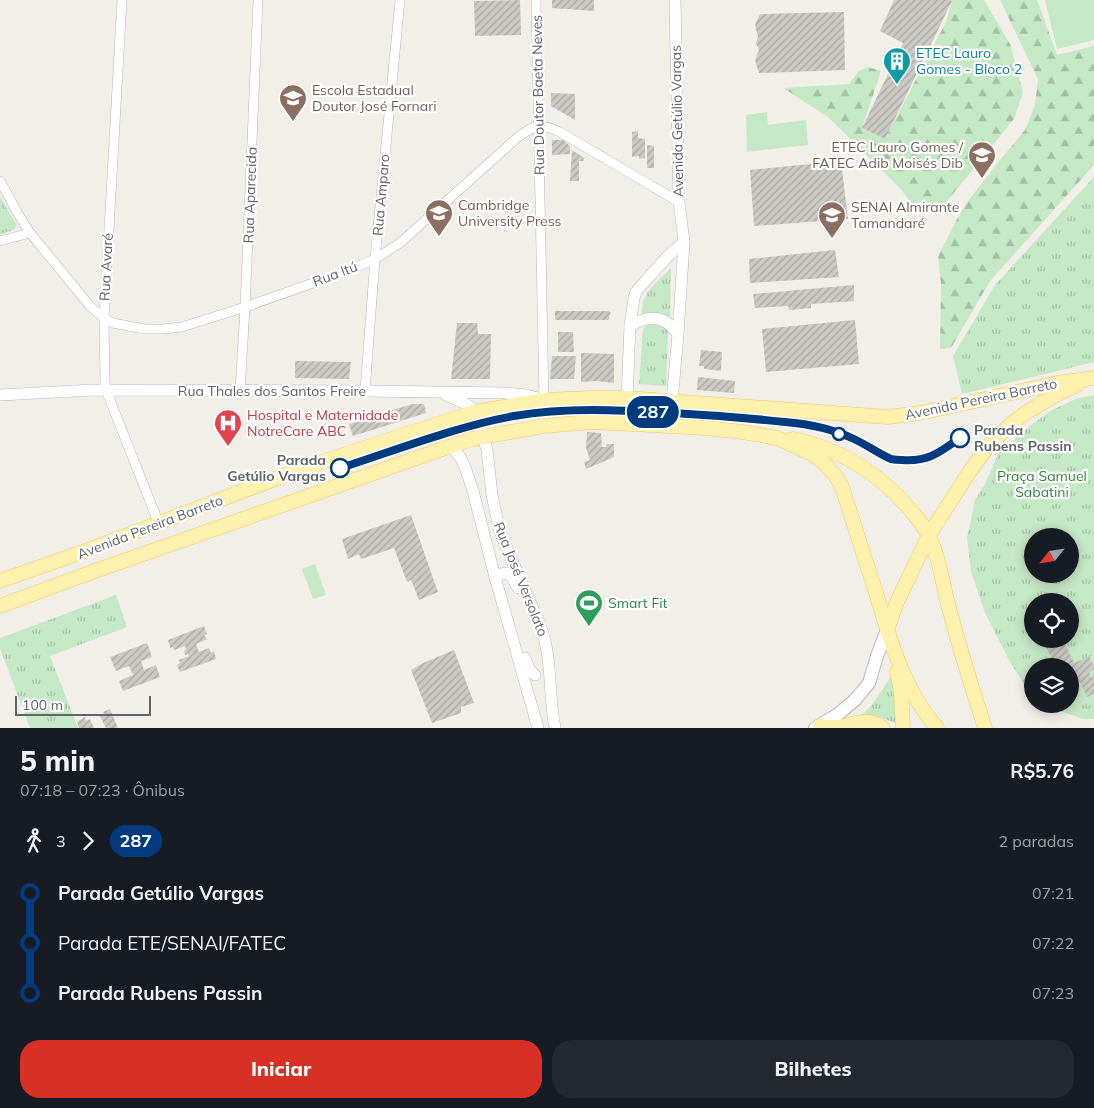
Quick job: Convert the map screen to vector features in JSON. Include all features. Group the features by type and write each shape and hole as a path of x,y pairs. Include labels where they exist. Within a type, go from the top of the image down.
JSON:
{"main road":[{"name":"Avenida Pereira Barreto","path":"0,581 158,524 336,456 474,412 544,400 626,398 888,417 920,413 1058,383 1093,378"},
{"path":"817,727 837,715 856,700 869,683 877,656 898,602 929,535 979,458 998,435 1021,416 1073,386 1093,378"},
{"name":"Avenida Pereira Barreto","path":"0,606 450,446 521,429 568,423 626,423"},
{"path":"626,423 706,428 810,442 844,457 875,476 906,503 929,535 941,572 950,614 985,728"},
{"path":"777,438 812,454 824,463 835,475 842,487 887,630 908,683 919,704 937,728"},
{"path":"887,630 901,690 903,728"},
{"path":"817,727 840,727 863,721 883,728"}],"street":[{"name":"Rua Avaré","path":"122,0 104,318 106,390 158,524"},
{"name":"Rua Aparecida","path":"240,391 258,0"},
{"name":"Rua Amparo","path":"365,391 375,259 400,0"},
{"name":"Rua Doutor Baeta Neves","path":"536,0 544,400"},
{"name":"Avenida Getúlio Vargas","path":"672,401 684,242 679,202 674,0"},
{"name":"Rua Itú","path":"0,181 30,232 90,306 113,323 144,329 163,329 182,327 347,271 375,259 400,243 518,137 538,125"},
{"path":"538,125 560,132 679,202"},
{"path":"0,241 30,232"},
{"path":"626,423 630,326 636,292 668,256 684,242"},
{"path":"630,326 645,319 657,319 667,322 678,334"},
{"name":"Rua Thales dos Santos Freire","path":"0,395 93,390 365,391 505,393 526,395 544,400"},
{"path":"440,392 466,404 474,412"},
{"name":"Rua José Versolato","path":"474,412 487,450 497,521 545,638 552,710 556,728"},
{"name":"Rua José Versolato","path":"450,446 460,457 470,478 509,625 530,677 538,728"},
{"path":"495,577 504,572 509,574 526,603 534,612"},
{"path":"530,677 549,671"}],"green space":[{"path":"951,0 984,0 1010,44 1023,92 1014,119 939,211 916,212 902,190 828,117 783,88 849,84 859,71 868,67 881,71 862,128 885,139 946,22"},
{"path":"1000,0 1037,0 1057,55 1094,46 1094,163 990,281 951,348 940,349 941,283 938,256 968,201 1025,130 1035,105 1038,79"},
{"path":"1045,0 1094,0 1094,40 1057,49"},
{"path":"767,112 768,125 806,120 808,145 747,152 746,115"},
{"path":"1094,177 1094,362 962,394 953,356 995,285"},
{"path":"0,197 17,225 14,230 0,234"},
{"path":"671,268 670,317 656,313 642,315 644,300 650,288"},
{"path":"651,325 661,326 668,332 666,386 639,384 643,329"},
{"name":"Praça Samuel Sabatini","path":"1094,395 1094,719 1082,719 1067,713 1079,713 1079,658 1024,658 1024,684 1011,664 985,613 971,571 967,538 975,500 985,484 999,452 1052,410 1078,398"},
{"path":"315,564 326,595 313,599 302,569"},
{"path":"116,595 127,627 50,656 78,728 30,728 0,648 0,638"},
{"path":"893,674 899,725 881,718 862,715 871,706"}],"building":[{"path":"520,0 521,35 475,36 474,1"},
{"path":"552,0 594,0 594,11 552,8"},
{"name":"ETEC Lauro Gomes - Bloco 2","path":"894,0 952,1 885,139 862,128 903,43 880,31"},
{"path":"844,12 845,70 759,73 755,60 759,50 756,43 758,37 755,25 760,14"},
{"path":"551,93 575,94 575,120 551,106"},
{"path":"638,131 638,138 645,139 645,158 639,159 639,156 632,157 632,132"},
{"path":"552,140 563,140 570,146 570,154 552,155"},
{"path":"647,145 654,146 654,168 647,168"},
{"path":"572,150 584,158 583,161 579,161 579,181 570,181"},
{"path":"841,161 848,219 754,226 750,170"},
{"path":"835,250 839,277 750,283 749,259"},
{"path":"854,285 854,301 811,304 811,308 789,310 788,306 755,308 753,294"},
{"path":"555,311 609,311 611,314 608,320 555,320"},
{"path":"855,320 859,364 766,372 762,329"},
{"path":"457,323 477,323 478,334 491,334 490,379 451,379"},
{"path":"558,332 573,332 574,352 558,352"},
{"path":"701,350 722,352 721,371 704,369 704,366 699,366"},
{"path":"581,353 614,354 614,383 581,382"},
{"path":"552,356 576,356 574,379 550,379"},
{"path":"295,361 351,362 349,379 295,378"},
{"path":"698,377 735,381 734,393 697,390"},
{"path":"412,404 424,404 426,413 353,436 349,424"},
{"path":"587,432 601,433 602,447 606,447 607,444 614,444 614,457 586,469 584,462 590,460 586,448"},
{"path":"411,515 438,592 419,600 411,580 407,582 394,548 361,559 359,554 348,559 342,539"},
{"path":"204,626 207,634 204,635 207,639 196,644 199,652 209,648 211,653 214,651 216,659 180,672 177,665 180,663 179,660 189,656 188,654 185,655 185,646 174,650 173,647 170,648 168,640"},
{"path":"147,643 152,657 141,661 144,670 156,665 160,677 123,691 119,681 133,675 129,666 116,671 110,657"},
{"path":"1047,648 1067,648 1072,658 1051,658"},
{"path":"454,650 474,703 461,707 461,713 432,723 411,670"},
{"path":"1089,657 1094,667 1089,672 1091,678 1094,676 1094,694 1087,697 1080,682 1079,661"},
{"path":"110,709 118,728 106,728 100,716 104,714 103,712"},
{"path":"85,717 86,721 90,719 94,728 79,728 77,722"}],"bus line":[{"name":"287","path":"340,468 479,424 516,416 575,410 626,410 748,418 809,425 854,439 892,459 920,460 933,456 960,438"}],"place":[{"name":"ETEC Lauro Gomes - Bloco 2","path":"897,85"},
{"name":"Escola Estadual Doutor José Fornari","path":"293,122"},
{"name":"ETEC Lauro Gomes / FATEC Adib Moisés Dib","path":"982,179"},
{"name":"Cambridge University Press","path":"439,237"},
{"name":"SENAI Almirante Tamandaré","path":"832,239"},
{"name":"Parada Rubens Passin","path":"960,438"},
{"name":"Hospital e Maternidade NotreCare ABC","path":"228,447"},
{"name":"Parada Getúlio Vargas","path":"340,468"},
{"name":"Smart Fit","path":"589,627"}]}
